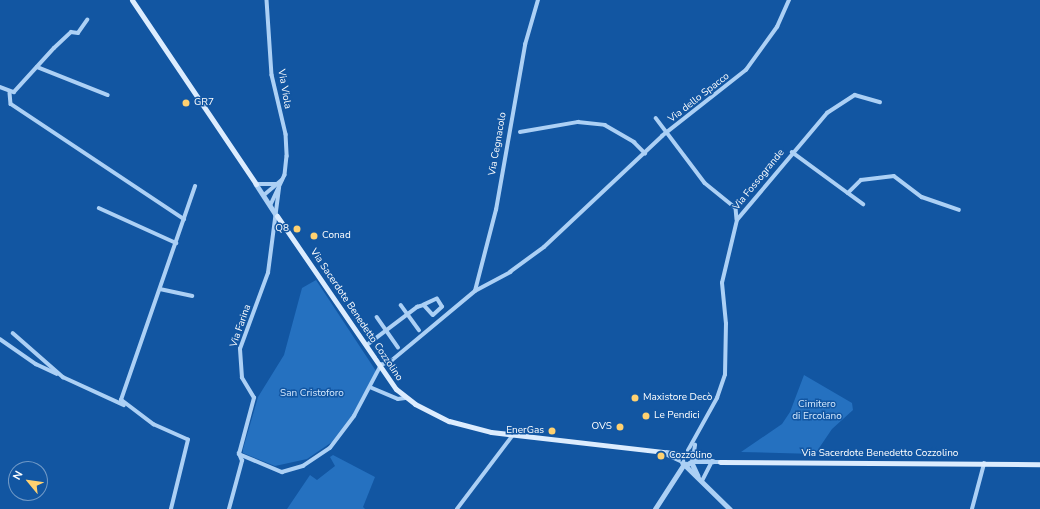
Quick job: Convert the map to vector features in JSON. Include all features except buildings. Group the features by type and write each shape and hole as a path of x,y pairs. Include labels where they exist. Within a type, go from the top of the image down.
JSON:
{"main road":[{"name":"Via Sacerdote Benedetto Cozzolino","path":"132,0 256,184"},
{"name":"Via Sacerdote Benedetto Cozzolino","path":"277,216 405,398 449,421 513,435 662,452"},
{"name":"Via Sacerdote Benedetto Cozzolino","path":"720,462 1040,464"}],"street":[{"name":"Via Viola","path":"267,0 272,75 286,134 287,156 283,179 278,186 271,205"},
{"name":"Via Cegnacolo","path":"475,291 496,210 525,46 538,0"},
{"name":"Via dello Spacco","path":"737,220 736,208 705,183 667,133 746,70 777,27 789,0"},
{"path":"10,93 71,32 78,33 87,20"},
{"path":"37,67 108,95"},
{"path":"0,87 10,93"},
{"path":"10,93 11,104 184,219"},
{"name":"Via Fossogrande","path":"695,442 725,375 726,324 721,295 725,261 737,220 819,120 846,99 855,95 880,102"},
{"path":"239,454 278,471 303,466 330,448 370,387 381,365 391,361 475,291 510,272 544,247 667,133 656,118"},
{"path":"520,132 578,122 605,125 634,142 645,153"},
{"path":"792,152 863,204"},
{"path":"848,193 861,180 894,176 922,197 959,210"},
{"path":"256,184 278,186 277,216"},
{"name":"Via Sacerdote Benedetto Cozzolino","path":"256,184 277,216"},
{"path":"125,406 121,400 195,186"},
{"name":"Via Viola","path":"264,195 278,186"},
{"path":"99,208 176,243"},
{"name":"Via Farina","path":"229,509 242,461 239,454 254,398 242,378 240,349 268,273 270,243 277,216"},
{"path":"160,289 192,296"},
{"path":"367,345 424,305 436,300 442,307 433,315 424,305"},
{"path":"401,305 419,330"},
{"path":"377,317 398,347"},
{"path":"13,333 63,377"},
{"path":"0,339 36,364 125,406 154,425 188,440 171,509"},
{"path":"370,387 398,399 405,398"},
{"path":"457,509 513,435"},
{"path":"655,509 684,463 685,454 695,442"},
{"path":"695,442 692,461 698,476"},
{"name":"Via Sacerdote Benedetto Cozzolino","path":"662,452 685,454 692,461 711,463 720,462"},
{"name":"Via Sacerdote Benedetto Cozzolino","path":"662,452 684,463 692,461 720,462"},
{"path":"684,463 730,509"},
{"path":"702,481 711,463"},
{"path":"972,509 984,464"}],"green space":[{"name":"San Cristoforo","path":"316,280 376,371 353,414 332,442 307,459 275,466 243,453 243,449 258,397 284,355 302,288"},
{"name":"Cimitero di Ercolano","path":"804,375 852,403 853,410 832,429 815,454 741,452 782,424 790,412"},
{"path":"333,455 375,477 363,507 365,509 287,509 310,475 317,480 335,466 330,457"}],"place":[{"name":"GR7","path":"186,103"},
{"name":"Q8","path":"297,229"},
{"name":"Conad","path":"314,236"},
{"name":"Maxistore Decò","path":"635,398"},
{"name":"Le Pendici","path":"646,416"},
{"name":"OVS","path":"620,427"},
{"name":"EnerGas","path":"552,431"},
{"name":"Cozzolino","path":"661,456"}]}
